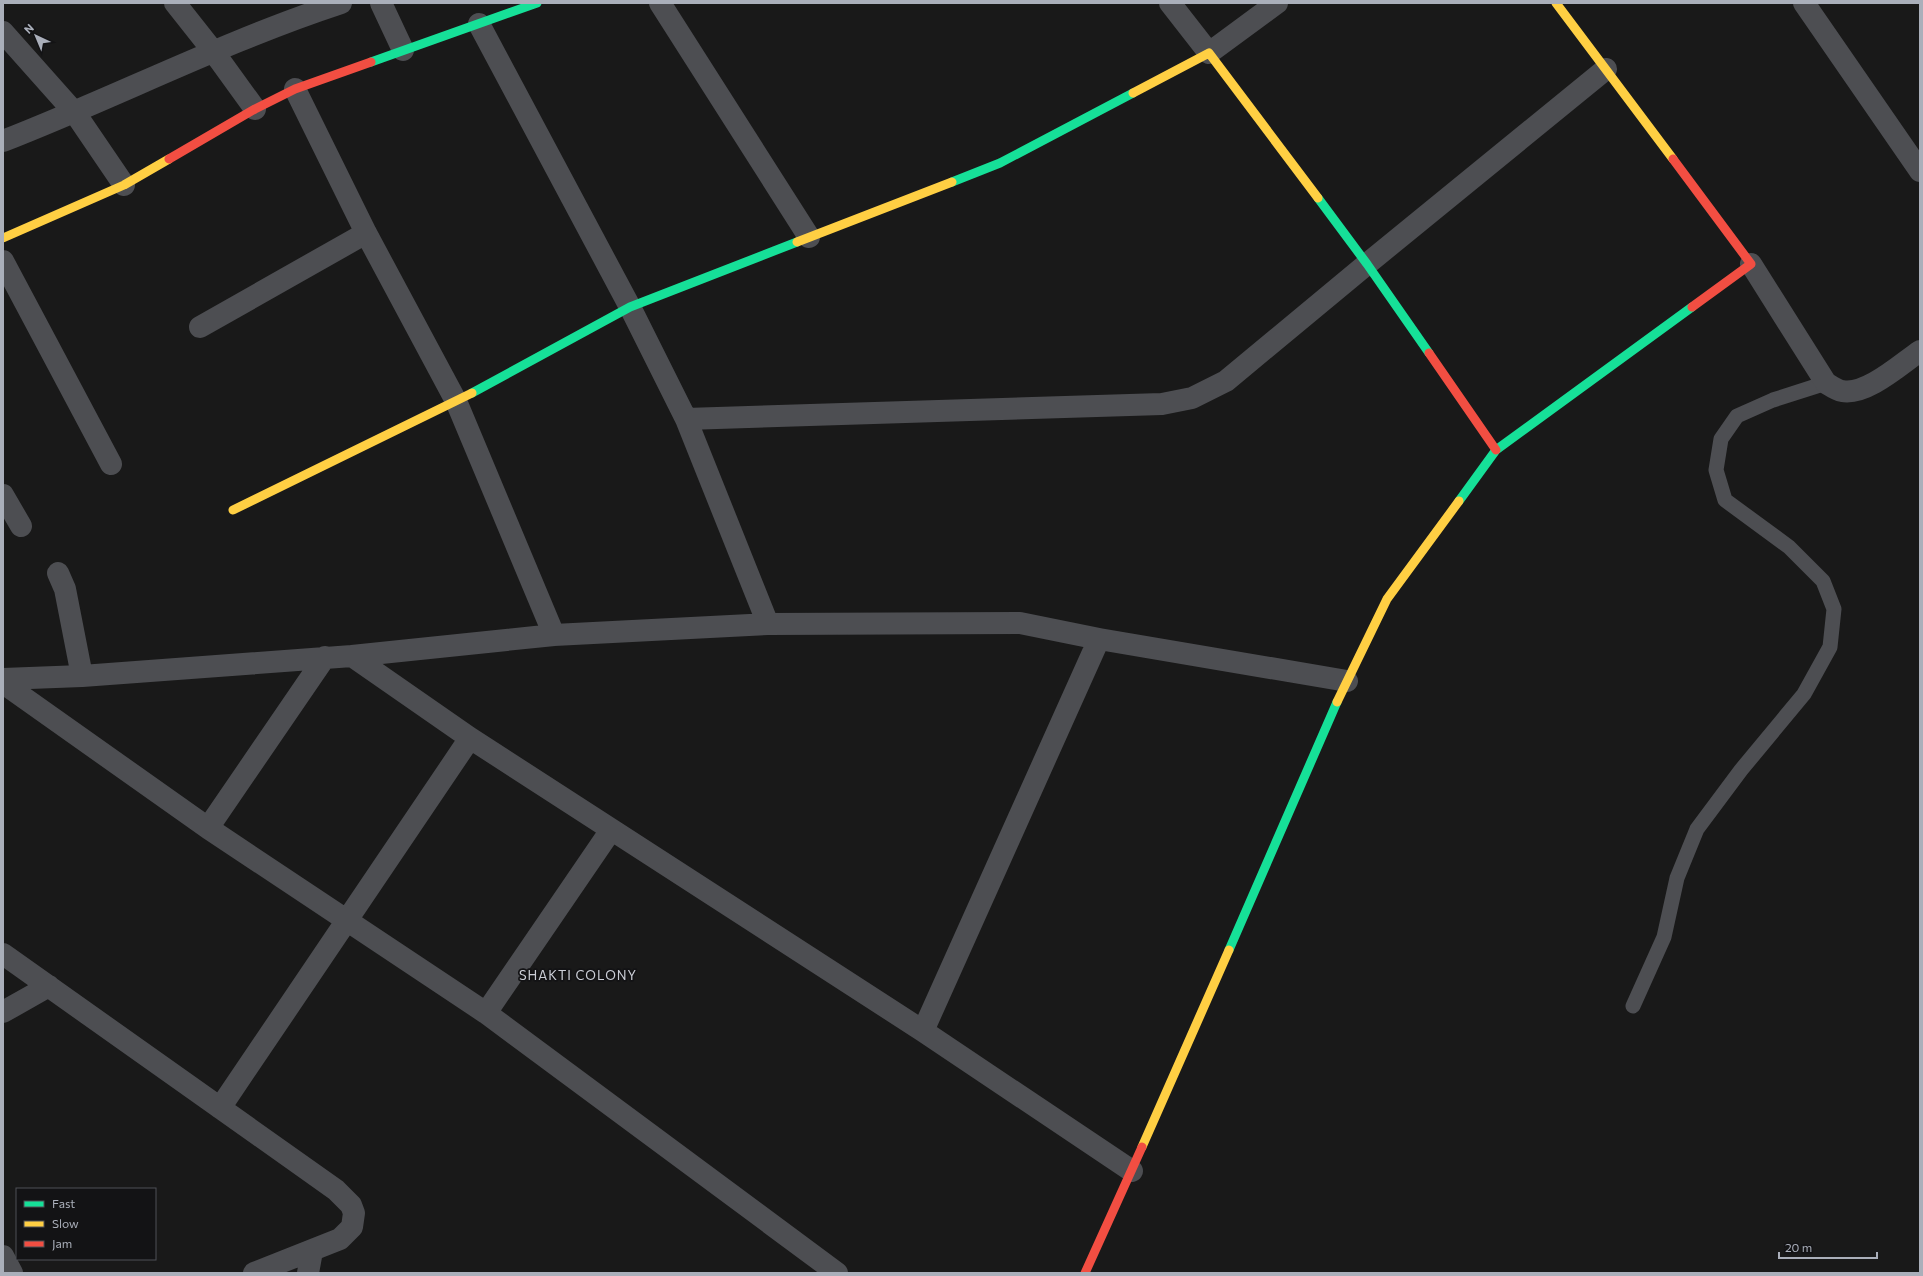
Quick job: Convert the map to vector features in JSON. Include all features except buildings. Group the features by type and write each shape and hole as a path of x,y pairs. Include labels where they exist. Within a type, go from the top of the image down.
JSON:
{"street":[{"path":"175,3 213,51 255,109"},
{"path":"3,141 75,113 213,51 341,3"},
{"path":"381,3 403,50"},
{"path":"3,238 124,185 255,109 295,89 537,3"},
{"path":"660,3 809,237"},
{"path":"1170,3 1367,264 1496,450"},
{"path":"233,510 456,401 630,307 1000,163 1209,53 1277,3"},
{"path":"1556,3 1751,264 1826,383 1842,392 1852,392 1865,388 1920,351"},
{"path":"1804,3 1920,171"},
{"path":"480,24 630,307 686,419 768,624"},
{"path":"3,32 75,113 124,185"},
{"path":"686,419 1162,404 1192,398 1226,381 1606,69"},
{"path":"295,89 366,233 456,401 554,635"},
{"path":"200,327 366,233"},
{"path":"3,261 111,464"},
{"path":"1085,1273 1132,1171 1347,681 1388,599 1496,450 1751,264"},
{"path":"3,495 21,526"},
{"path":"58,573 65,589 82,676"},
{"path":"3,679 82,676 325,656 352,656 554,635 768,624 1020,623 1099,639 1347,681"},
{"path":"923,1032 1099,639"},
{"path":"208,828 325,656"},
{"path":"352,656 470,738 923,1032 1132,1171"},
{"path":"3,683 208,828 486,1014 837,1273"},
{"path":"220,1108 470,738"},
{"path":"486,1014 611,830"},
{"path":"3,954 336,1190 351,1204 354,1213 352,1227 340,1239 254,1273"},
{"path":"3,1012 49,986"},
{"path":"308,1273 312,1251"},
{"path":"3,1256 12,1273"}],"lane":[{"path":"1633,1006 1664,937 1677,878 1697,829 1741,770 1804,694 1830,647 1834,609 1823,581 1789,547 1725,500 1716,470 1721,439 1737,416 1773,400 1826,383"}],"traffic: fast":[{"path":"371,62 537,3"},
{"path":"952,182 1000,163 1133,93"},
{"path":"1318,198 1367,264 1429,353"},
{"path":"472,393 630,307 797,242"},
{"path":"1459,501 1496,450 1692,307"},
{"path":"1229,950 1337,702"}],"traffic: slow":[{"path":"1556,3 1673,159"},
{"path":"1133,93 1209,53 1318,198"},
{"path":"3,238 124,185 169,159"},
{"path":"797,242 952,182"},
{"path":"233,510 472,393"},
{"path":"1337,702 1387,599 1459,501"},
{"path":"1142,1147 1229,950"}],"traffic: jam":[{"path":"169,159 255,109 295,89 371,62"},
{"path":"1673,159 1751,264 1692,307"},
{"path":"1429,353 1496,450"},
{"path":"1085,1273 1142,1147"}],"district":[{"name":"SHAKTI COLONY","path":"578,975"}]}
